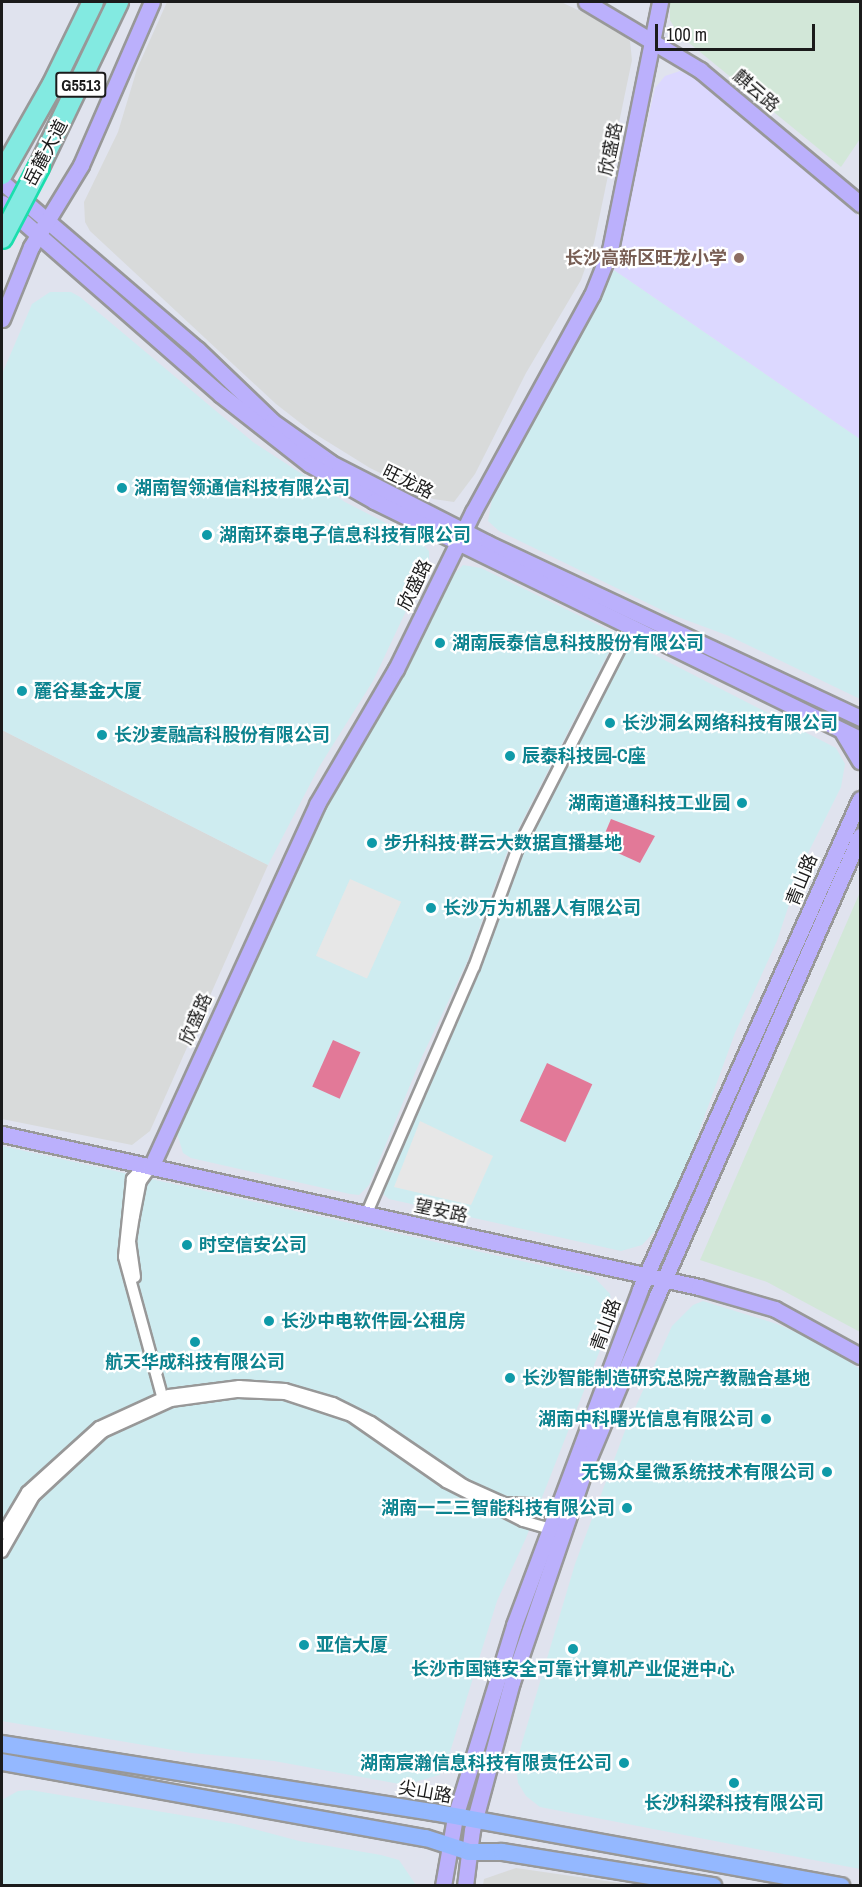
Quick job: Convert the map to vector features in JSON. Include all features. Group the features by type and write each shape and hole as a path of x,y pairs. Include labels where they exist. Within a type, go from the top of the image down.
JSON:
{"highway":[{"name":"岳麓大道","path":"2,174 53,84 93,2"},
{"name":"岳麓大道","path":"2,238 39,167 118,2"}],"main road":[{"path":"2,319 38,236 84,157 152,2"},
{"name":"麒云路","path":"586,2 651,34 716,82 861,204"},
{"name":"麒云路","path":"599,2 710,71 861,197"},
{"name":"欣盛路","path":"651,34 654,2"},
{"name":"欣盛路","path":"149,1164 317,804 396,669 458,535 603,269 651,34 660,2"},
{"name":"旺龙路","path":"2,182 197,349 287,432 355,477 458,535 613,616 861,739"},
{"name":"旺龙路","path":"2,203 291,451 354,490 857,716"},
{"path":"833,726 852,742 861,761"},
{"name":"青山路","path":"465,1886 474,1820 512,1682 561,1520 648,1272 861,799"},
{"name":"青山路","path":"443,1886 455,1817 514,1626 550,1531 561,1520 588,1460 665,1276 861,836"},
{"name":"望安路","path":"2,1128 149,1164"},
{"name":"望安路","path":"2,1134 665,1276 776,1305 813,1321 861,1349"},
{"name":"望安路","path":"665,1276 775,1309 861,1356"},
{"name":"尖山路","path":"2,1744 474,1820 840,1886"},
{"path":"2,1762 426,1838 469,1852 502,1852 713,1886"}],"street":[{"path":"365,1212 470,965 513,849 620,641 621,628 613,616"},
{"path":"365,1212 474,966 517,850 623,643 630,636 653,636"},
{"path":"149,1164 132,1179 124,1257 166,1399"},
{"path":"2,1534 27,1492 81,1440 115,1418 166,1399 239,1386 307,1394 371,1422 464,1485 504,1503 530,1504 561,1520"},
{"path":"2,1552 34,1496 69,1460 103,1432 166,1399 238,1392 306,1399 351,1416 446,1482 550,1531"}],"shaded area":[{"path":"167,2 561,2 618,29 630,41 632,60 594,243 581,280 526,373 475,474 454,502 433,499 370,468 312,432 276,404 90,231 85,222 84,202 118,132 137,69"},
{"path":"670,2 860,2 860,139 841,167 678,34 670,20"},
{"name":"长沙高新区旺龙小学","path":"680,71 696,79 860,217 860,439 614,270 655,88 665,76"},
{"path":"614,270 860,439 860,699 729,636 670,614 499,531 488,521 492,499"},
{"path":"50,292 71,292 80,297 253,442 345,502 417,539 429,551 429,562 373,681 319,767 268,865 2,730 2,374 32,304"},
{"path":"463,565 481,568 615,633 615,640 509,847 467,962 420,1061 369,1185 359,1195 350,1194 191,1158 183,1153 177,1133 246,971 333,789 447,581"},
{"path":"635,645 836,748 845,764 841,787 802,865 777,941 735,1033 687,1164 656,1230 642,1245 621,1251 389,1199 383,1194 384,1187 478,971 522,853 627,650"},
{"path":"2,730 268,865 150,1131 132,1145 2,1119"},
{"path":"611,819 655,836 640,863 600,845"},
{"path":"350,879 401,902 367,979 316,956"},
{"path":"860,892 860,1332 767,1282 700,1260"},
{"path":"333,1040 360,1052 340,1099 312,1087"},
{"path":"547,1063 592,1084 565,1142 520,1121"},
{"path":"420,1121 493,1156 471,1205 394,1187"},
{"path":"2,1146 594,1277 610,1294 613,1317 526,1538 497,1601 445,1768 439,1775 405,1785 274,1761 191,1753 2,1721"},
{"path":"703,1301 777,1324 824,1345 860,1369 860,1869 540,1807 526,1796 518,1783 516,1767 521,1746 575,1564 626,1428 672,1326 693,1305"},
{"path":"30,1790 235,1824 299,1841 381,1855 399,1860 416,1885 2,1885 2,1800 18,1791"},
{"path":"516,1868 634,1885 483,1885 484,1879"}],"place":[{"name":"长沙高新区旺龙小学","path":"739,258"},
{"name":"湖南智领通信科技有限公司","path":"122,488"},
{"name":"湖南环泰电子信息科技有限公司","path":"207,535"},
{"name":"湖南辰泰信息科技股份有限公司","path":"440,643"},
{"name":"麓谷基金大厦","path":"22,691"},
{"name":"长沙洞幺网络科技有限公司","path":"610,723"},
{"name":"长沙麦融高科股份有限公司","path":"102,735"},
{"name":"辰泰科技园-C座","path":"510,756"},
{"name":"湖南道通科技工业园","path":"742,803"},
{"name":"步升科技·群云大数据直播基地","path":"372,843"},
{"name":"长沙万为机器人有限公司","path":"431,908"},
{"name":"时空信安公司","path":"187,1245"},
{"name":"长沙中电软件园-公租房","path":"269,1321"},
{"name":"航天华成科技有限公司","path":"195,1342"},
{"name":"长沙智能制造研究总院产教融合基地","path":"510,1378"},
{"name":"湖南中科曙光信息有限公司","path":"766,1419"},
{"name":"无锡众星微系统技术有限公司","path":"827,1472"},
{"name":"湖南一二三智能科技有限公司","path":"627,1508"},
{"name":"亚信大厦","path":"304,1645"},
{"name":"长沙市国链安全可靠计算机产业促进中心","path":"573,1649"},
{"name":"湖南宸瀚信息科技有限责任公司","path":"624,1763"},
{"name":"长沙科梁科技有限公司","path":"734,1783"}]}
